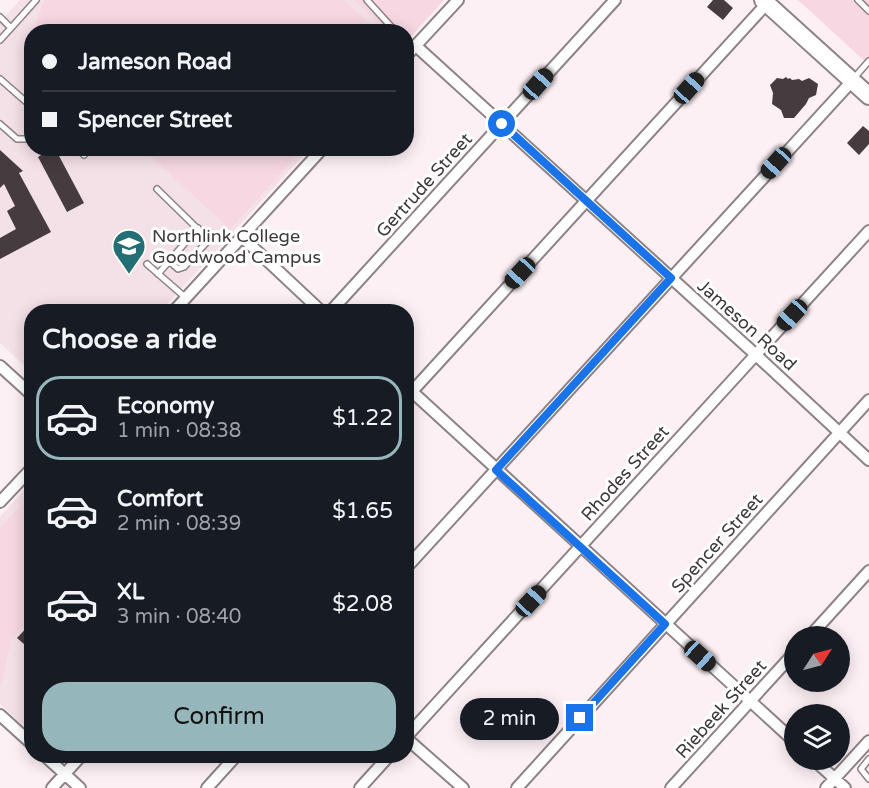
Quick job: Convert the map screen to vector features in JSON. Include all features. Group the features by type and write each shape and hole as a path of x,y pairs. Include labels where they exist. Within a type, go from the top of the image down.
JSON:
{"street":[{"path":"414,43 458,0"},
{"name":"Gertrude Street","path":"337,304 615,0"},
{"path":"414,386 586,201 766,1 869,96"},
{"name":"Jameson Road","path":"414,47 502,124 869,460"},
{"path":"414,559 852,81"},
{"path":"180,304 316,156"},
{"name":"Rhodes Street","path":"414,728 869,231"},
{"path":"242,237 313,304"},
{"path":"0,366 24,388"},
{"path":"414,397 784,732"},
{"name":"Spencer Street","path":"517,788 869,400"},
{"path":"0,502 24,476"},
{"path":"819,626 869,571"},
{"name":"Riebeek Street","path":"671,788 784,664"},
{"path":"0,715 24,737"},
{"path":"826,788 869,741"},
{"path":"414,744 463,788"},
{"path":"53,763 80,788"},
{"path":"52,788 75,763"},
{"path":"207,788 230,763"},
{"path":"360,788 383,763"},
{"path":"826,770 845,788"}],"lane":[{"path":"0,40 36,0"},
{"path":"367,0 389,24"},
{"path":"858,0 869,10"},
{"path":"0,17 11,28"},
{"path":"852,81 869,61"},
{"path":"0,79 24,100"},
{"path":"0,124 17,139 24,139"},
{"path":"157,189 206,236 207,240 184,267 178,269 169,261"},
{"path":"158,273 198,228"},
{"path":"147,264 186,298"},
{"path":"869,759 861,769 869,779"}],"shaded area":[{"path":"20,0 353,0 379,24 24,24 24,156 303,156 167,304 24,304 24,365 0,343 0,22"},
{"path":"45,0 344,0 370,24 36,24"},
{"path":"353,0 444,0 414,33 414,24 379,24"},
{"path":"798,0 869,0 869,65"},
{"path":"151,156 297,156 230,229"},
{"path":"24,490 24,726 0,704 0,517"},
{"path":"22,504 24,506 24,626 12,639 0,687 0,528"}],"building":[{"path":"713,0 724,0 733,8 723,20 707,7"},
{"path":"786,77 802,81 809,78 818,84 816,95 809,98 794,118 784,118 781,110 772,104 773,93 770,85 777,78"},
{"path":"863,126 869,131 869,144 859,155 847,143"},
{"path":"0,150 23,171 19,173 51,232 0,259 0,238 16,229 7,211 15,206 4,184 0,188"},
{"path":"59,156 84,203 67,212 38,157"},
{"path":"24,631 24,644 17,638"}],"place":[{"name":"Northlink College Goodwood Campus","path":"129,275"}],"route":[{"path":"502,124 671,278 496,470 665,624 580,718"}]}
